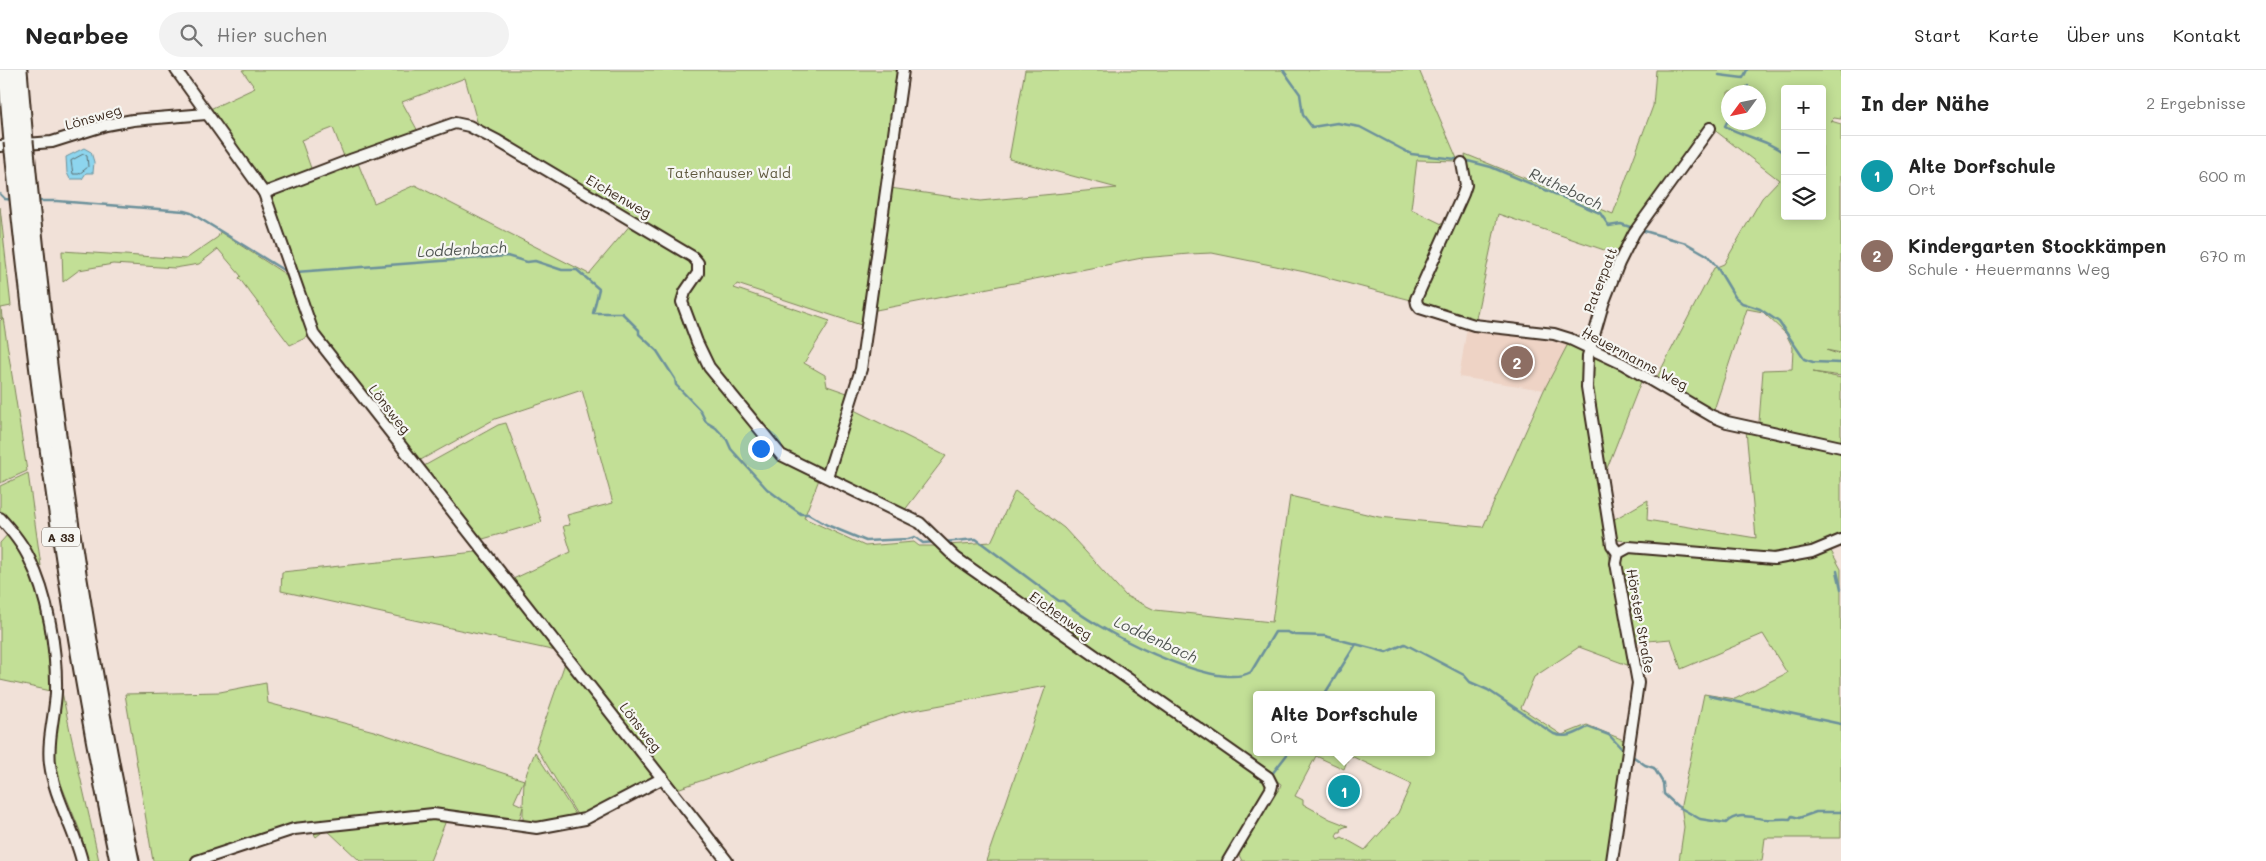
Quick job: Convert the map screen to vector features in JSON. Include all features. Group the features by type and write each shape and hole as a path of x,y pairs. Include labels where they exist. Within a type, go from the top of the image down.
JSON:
{"highway":[{"name":"A 33","path":"6,70 15,146 23,192 45,430 74,620 118,861"},
{"name":"A 33","path":"15,146 19,70"},
{"name":"A 33","path":"25,211 86,621 131,861"}],"street":[{"path":"176,70 206,114"},
{"path":"827,477 860,369 903,70"},
{"name":"Lönsweg","path":"15,146 52,142 106,125 133,120 206,114 264,193 314,335 727,861"},
{"name":"Eichenweg","path":"264,193 353,159 455,124 468,126 490,137 693,256 698,263 698,273 685,292 682,302 709,367 781,455 920,523 956,558 1268,776 1272,785 1232,860"},
{"name":"Paterpatt","path":"1618,553 1612,545 1587,387 1587,366 1591,347 1603,304 1619,263 1634,233 1710,128"},
{"name":"Heuermanns Weg","path":"1462,163 1466,185 1464,194 1416,299 1416,304 1420,308 1474,325 1554,334 1591,347 1712,416 1727,422 1841,447"},
{"path":"0,518 30,559 40,586 48,619 54,650 56,692 49,761 52,778 78,843 82,861"},
{"name":"Hörster Straße","path":"1612,861 1638,683 1616,563 1618,553 1629,546 1774,560 1812,552 1841,540"},
{"path":"197,861 294,829 433,814 537,828 585,819 663,778"}],"shaded area":[{"path":"1467,328 1581,347 1558,392 1459,377"}],"green space":[{"name":"Tatenhauser Wald","path":"242,70 899,70 861,325 737,284 734,288 830,321 804,363 825,375 827,386 850,394 839,428 804,518 865,546 914,542 919,546 939,546 1112,670 1110,673 1201,737 1203,735 1264,780 1266,788 1228,853 1221,861 986,861 1046,686 903,712 677,789 513,579 571,552 563,526 570,525 567,515 613,503 582,390 495,419 417,462 319,332 270,203 272,194 358,163 374,203 415,185 589,274 637,217 478,125 465,78 402,102 419,133 345,159 333,128 301,140 312,171 272,187 260,181 208,110 255,88"},
{"path":"1025,70 1419,70 1458,161 1417,160 1411,209 1444,225 1411,300 1305,272 1212,253 1142,258 871,311 890,188 980,201 1117,188 1009,159"},
{"path":"1656,70 1841,70 1841,119 1834,118 1831,121 1841,124 1841,353 1826,350 1841,355 1841,376 1813,372 1841,378 1841,445 1761,427 1759,422 1763,370 1792,369 1793,348 1786,334 1763,312 1747,309 1713,413 1656,379 1714,268 1724,264 1762,198 1779,180 1708,125 1633,224 1619,255 1498,214 1475,323 1422,305 1420,298 1467,199 1470,187 1465,154 1613,214 1653,106"},
{"path":"0,207 11,306 1,308 2,318 0,319"},
{"path":"220,232 285,274 310,336 290,345 239,278 241,276 218,249 199,264 175,268 113,264 79,270 63,282 62,251 186,259 218,237"},
{"path":"3,318 27,471 0,483 0,321"},
{"path":"1568,344 1584,348 1642,379 1604,476 1613,520 1648,500 1647,520 1756,538 1746,430 1841,451 1841,533 1810,548 1773,554 1617,540 1608,548 1630,666 1579,647 1534,677 1521,708 1562,735 1587,725 1626,741 1609,861 1242,861 1239,855 1240,848 1275,792 1279,790 1281,784 947,545 991,542 1015,491 1064,528 1126,596 1155,610 1272,622 1290,496 1379,517 1483,527 1544,390","holes":["1253,691 1435,691 1435,756 1351,756 1411,784 1398,813 1365,850 1342,837 1338,839 1336,836 1338,832 1341,832 1342,828 1348,826 1330,819 1303,804 1303,800 1295,796 1316,756 1253,756"]},
{"path":"852,409 946,456 904,511 836,479 834,470"},
{"path":"506,423 542,522 483,539 424,470 424,466 498,425"},
{"path":"28,473 41,566 37,566 16,532 0,513 0,486"},
{"path":"9,533 20,551 36,589 48,649 51,691 0,680 0,543"},
{"path":"1831,551 1841,569 1841,838 1765,838 1762,861 1679,861 1684,827 1681,805 1704,694 1735,699 1787,673 1763,634 1681,669 1671,639 1636,642 1621,560 1626,554 1631,553 1773,565 1791,563"},
{"path":"476,552 556,651 281,591 282,572"},
{"path":"565,663 657,778 579,818 536,747"},
{"path":"266,683 268,703 374,731 524,780 535,752 577,817 538,826 523,824 523,807 519,821 447,818 430,861 360,861 326,829 316,837 311,829 294,828 195,861 153,861 125,694 220,692","holes":["524,780 523,806 514,802"]},
{"path":"62,692 99,861 88,861 80,831 61,784 54,759"},
{"path":"1316,756 1349,756 1344,769"}],"water":[{"path":"84,148 91,152 94,162 93,173 86,173 82,179 70,179 67,173 66,157"}],"waterway":[{"name":"Ruthebach","path":"1283,70 1300,94 1303,115 1312,127 1337,123 1360,127 1411,154 1456,159"},
{"path":"1719,75 1743,78 1747,70"},
{"path":"1734,130 1781,151"},
{"name":"Ruthebach","path":"1464,160 1491,167 1600,213 1609,226 1621,224 1633,228"},
{"name":"Loddenbach","path":"0,194 5,199 14,200"},
{"name":"Loddenbach","path":"37,201 184,211 191,213 285,271"},
{"name":"Ruthebach","path":"1641,230 1686,243 1707,255 1717,267 1735,297 1742,303 1760,309 1779,322 1804,359 1813,362 1841,363"},
{"name":"Loddenbach","path":"296,272 507,256 527,262 535,261 562,270 577,270 599,289 593,313 622,313 639,330 639,334 657,351 675,379 676,385 700,410 706,422 716,428 727,440 731,449 767,489 801,514 808,514 827,525 866,541 915,537 923,543 936,542"},
{"name":"Loddenbach","path":"944,542 976,539 1059,601 1063,601 1099,626 1154,654 1183,666 1210,673 1233,676 1251,672 1275,632 1325,636 1386,652 1405,644 1464,675 1470,682 1488,690 1554,734 1568,736 1588,727 1609,735 1622,749"},
{"path":"1837,571 1841,589"},
{"path":"1327,691 1356,644"},
{"path":"1709,696 1841,724"},
{"name":"Loddenbach","path":"1631,755 1645,765 1654,768 1663,783 1664,794 1677,806 1700,819 1726,823 1730,819 1740,816 1790,819 1792,816 1799,818 1816,812 1841,812"},
{"path":"1272,774 1286,756"},
{"path":"1257,775 1262,780"}],"place":[{"name":"Kindergarten Stockkämpen","path":"1517,362"},
{"name":"Alte Dorfschule","path":"1344,791"}]}
